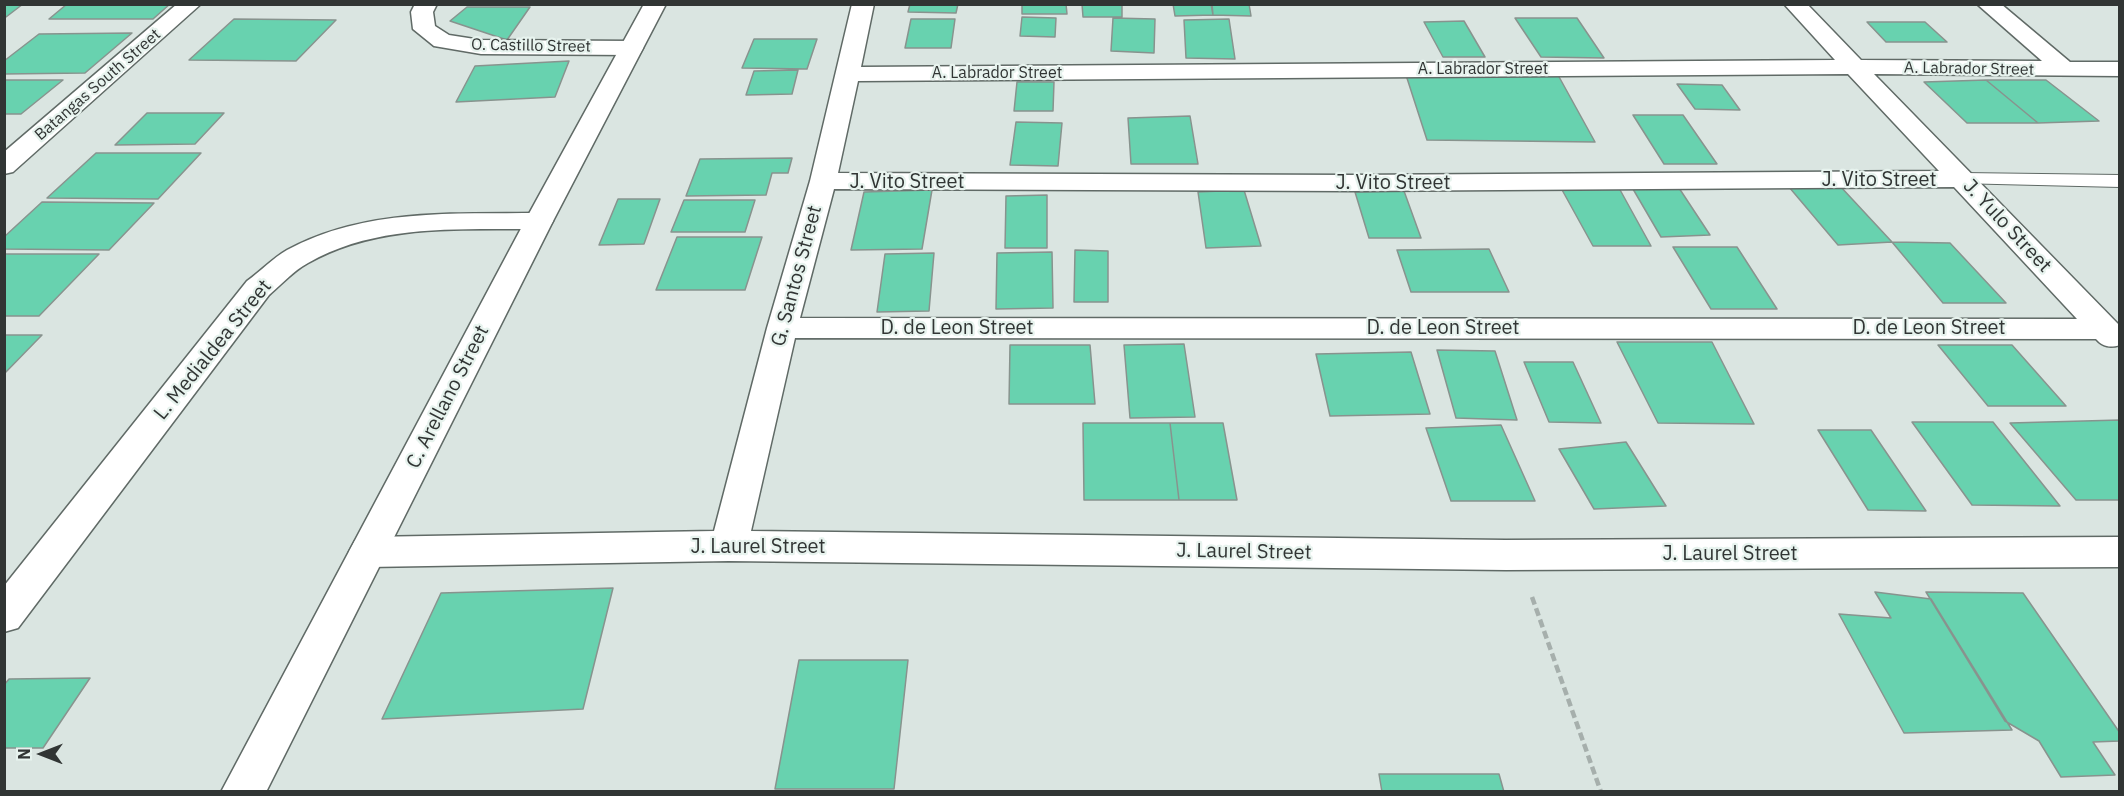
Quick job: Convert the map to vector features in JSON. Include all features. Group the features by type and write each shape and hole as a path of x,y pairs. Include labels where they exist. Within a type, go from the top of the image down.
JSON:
{"street":[{"name":"Batangas South Street","path":"4,166 191,4"},
{"name":"O. Castillo Street","path":"426,4 422,12 424,29 442,41 481,47 632,48"},
{"name":"C. Arellano Street","path":"243,792 539,221 655,4"},
{"name":"G. Santos Street","path":"729,546 782,328 823,181 863,4"},
{"name":"J. Yulo Street","path":"1794,4 1852,67 1964,179 2112,337"},
{"path":"1987,4 2066,70"},
{"name":"A. Labrador Street","path":"847,74 1852,67 2120,69"},
{"name":"J. Vito Street","path":"823,181 1351,183 1964,179"},
{"name":"L. Medialdea Street","path":"4,616 258,288 298,256 346,235 403,224 539,221"},
{"name":"D. de Leon Street","path":"782,328 2112,337"},
{"name":"J. Laurel Street","path":"368,552 729,546 1517,555 2120,552"}],"lane":[{"path":"1964,179 2120,181"}],"path":[{"path":"1517,555 1601,792"}],"building":[{"path":"4,4 23,4 4,17"},
{"path":"67,4 170,4 153,19 49,19"},
{"path":"910,4 958,4 956,13 908,12"},
{"path":"1022,4 1066,4 1067,14 1022,14"},
{"path":"1082,4 1122,4 1122,17 1083,17"},
{"path":"1173,4 1211,4 1213,15 1175,16"},
{"path":"1212,4 1249,4 1251,16 1213,15"},
{"path":"467,7 530,7 507,40 450,21"},
{"path":"1022,17 1056,18 1055,37 1020,36"},
{"path":"1113,18 1155,19 1154,53 1111,51"},
{"path":"1515,18 1577,18 1604,58 1541,57"},
{"path":"234,19 336,20 296,61 189,60"},
{"path":"911,19 955,19 951,48 905,48"},
{"path":"1229,19 1235,59 1186,58 1184,20"},
{"path":"1464,21 1485,57 1443,57 1424,22"},
{"path":"1867,22 1925,22 1947,42 1886,42"},
{"path":"132,33 85,73 4,74 4,61 39,34"},
{"path":"754,39 817,39 807,69 742,68"},
{"path":"569,61 555,97 456,102 475,66"},
{"path":"798,70 792,94 746,95 754,71"},
{"path":"1405,72 1558,75 1595,142 1427,140"},
{"path":"4,80 63,80 21,114 4,114"},
{"path":"1986,80 2038,123 1967,123 1924,82"},
{"path":"1986,80 2046,80 2099,121 2038,123"},
{"path":"1017,82 1054,82 1053,111 1014,111"},
{"path":"1677,84 1722,85 1740,110 1695,109"},
{"path":"147,113 224,113 195,144 115,145"},
{"path":"1633,115 1683,115 1717,164 1664,164"},
{"path":"1190,116 1198,164 1131,164 1128,118"},
{"path":"1016,122 1062,123 1058,166 1010,165"},
{"path":"96,153 201,153 158,199 47,198"},
{"path":"792,158 788,173 772,173 766,195 686,196 700,159"},
{"path":"1840,186 1892,242 1838,245 1789,187"},
{"path":"1561,188 1619,188 1651,246 1593,246"},
{"path":"1679,188 1710,235 1661,237 1633,189"},
{"path":"932,190 922,249 851,250 864,192"},
{"path":"1244,190 1261,246 1206,248 1198,192"},
{"path":"1404,191 1421,238 1369,238 1355,192"},
{"path":"1047,195 1047,248 1005,248 1006,196"},
{"path":"618,199 660,199 644,244 599,245"},
{"path":"684,200 755,200 745,232 671,232"},
{"path":"42,202 154,203 109,250 4,249 4,237"},
{"path":"677,237 762,237 745,290 656,290"},
{"path":"1892,242 1950,243 2006,303 1943,303"},
{"path":"1673,247 1737,247 1777,309 1711,309"},
{"path":"1489,249 1509,292 1411,292 1397,250"},
{"path":"1075,250 1108,251 1108,302 1074,302"},
{"path":"1052,252 1053,308 996,309 997,253"},
{"path":"934,253 929,311 877,312 885,254"},
{"path":"4,254 99,254 39,316 4,316"},
{"path":"4,335 42,335 4,374"},
{"path":"1617,342 1712,342 1754,424 1658,423"},
{"path":"1184,344 1195,417 1130,418 1124,345"},
{"path":"1010,345 1090,345 1095,404 1009,404"},
{"path":"1938,345 2012,345 2066,406 1988,406"},
{"path":"1437,350 1495,351 1517,420 1456,418"},
{"path":"1411,352 1430,414 1330,416 1316,354"},
{"path":"1524,362 1573,362 1601,423 1549,422"},
{"path":"2120,420 2120,500 2076,500 2010,423"},
{"path":"1912,422 1993,422 2060,506 1972,505"},
{"path":"1083,423 1170,423 1179,500 1084,500"},
{"path":"1170,423 1223,423 1237,500 1179,500"},
{"path":"1501,425 1535,501 1451,501 1426,428"},
{"path":"1818,430 1871,430 1926,511 1868,510"},
{"path":"1626,442 1666,506 1594,509 1559,449"},
{"path":"613,588 583,709 382,719 441,593"},
{"path":"1875,592 1931,599 2012,730 1904,733 1839,614 1891,618"},
{"path":"1926,592 2023,593 2120,733 2120,741 2093,742 2115,775 2061,777 2039,741 2005,721"},
{"path":"799,660 908,660 894,789 775,789"},
{"path":"90,678 43,748 4,748 4,685 9,679"},
{"path":"1379,774 1499,774 1504,792 1382,792"}]}
